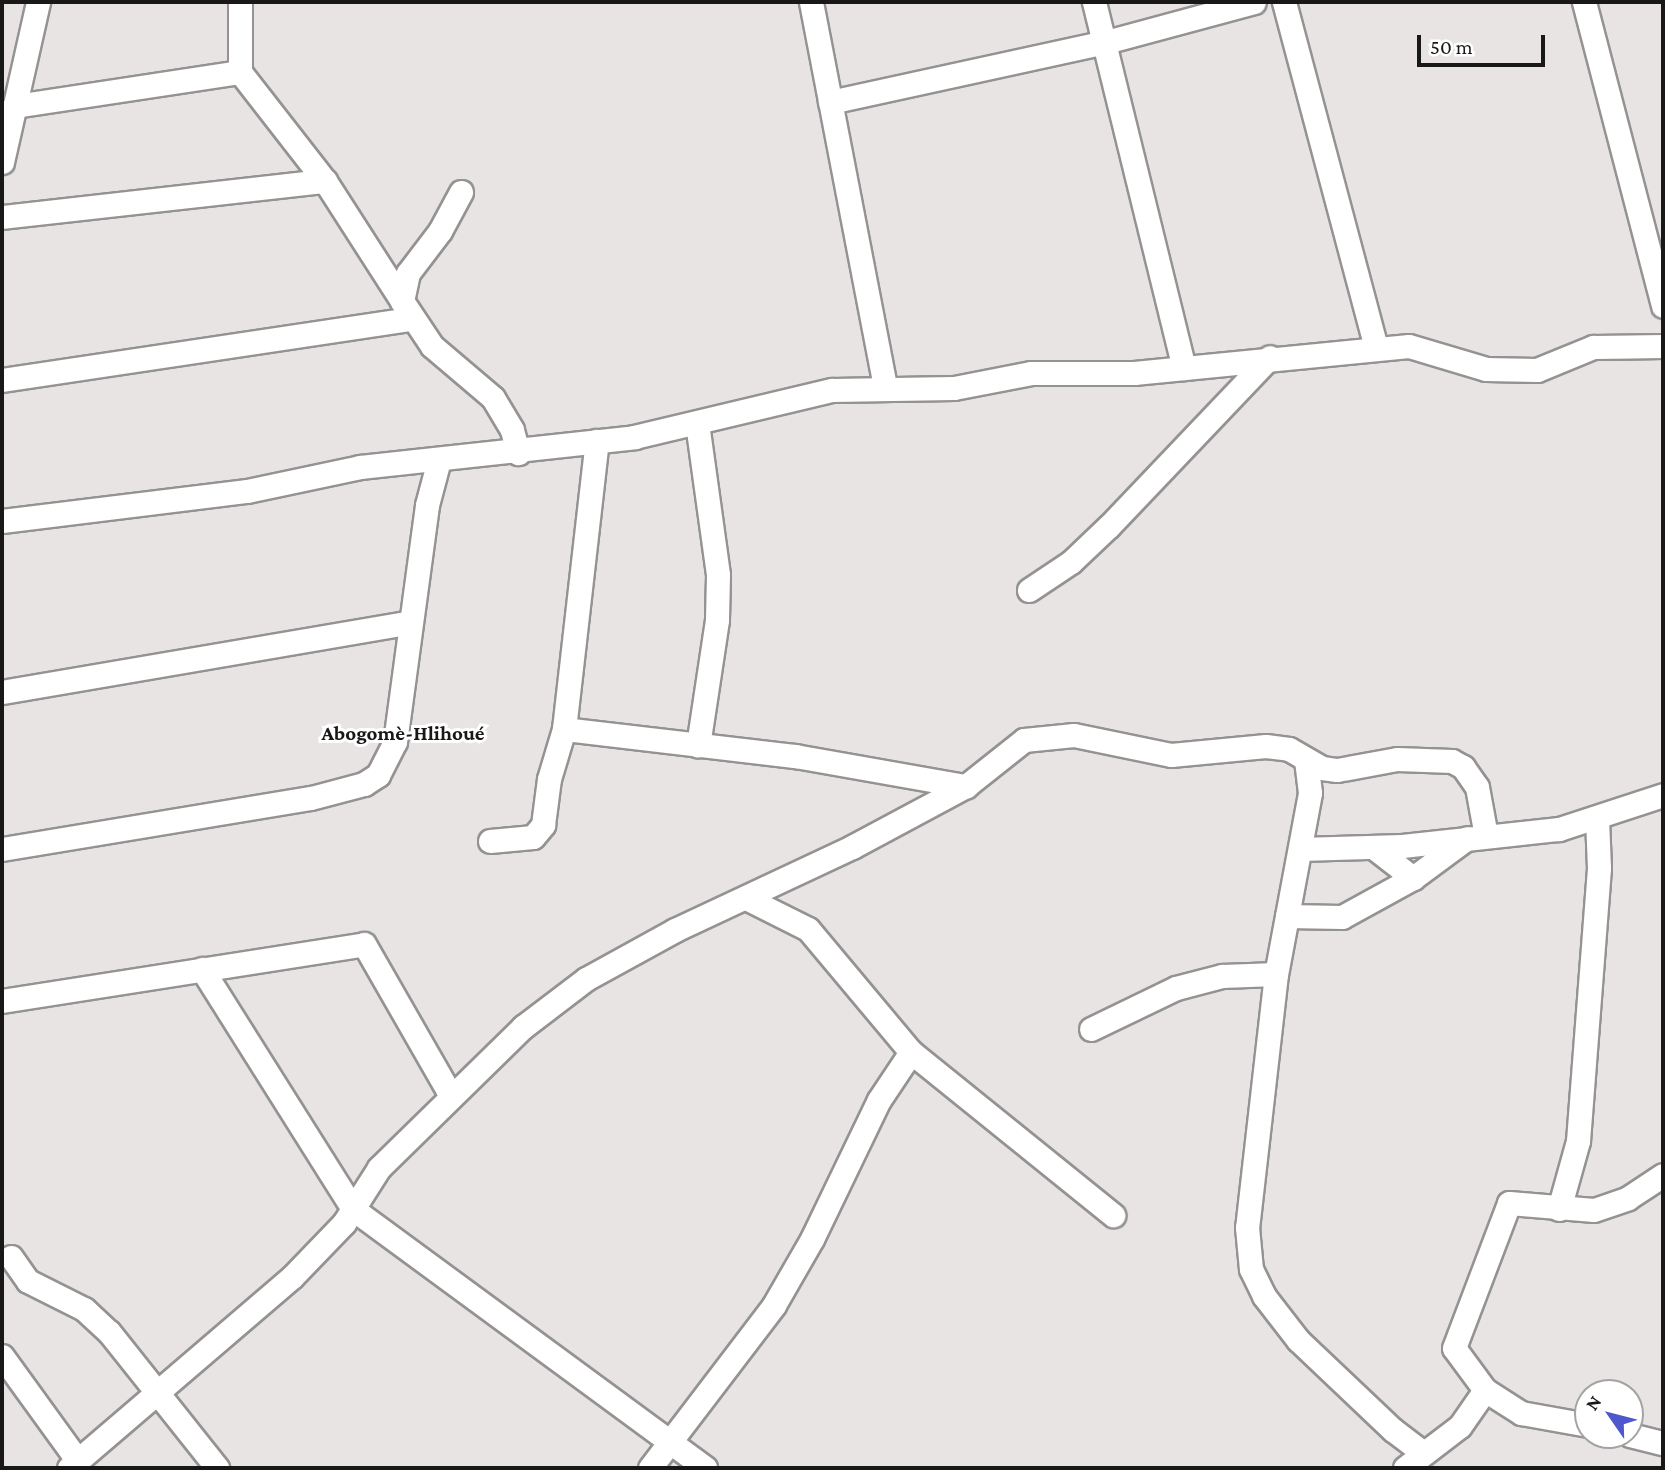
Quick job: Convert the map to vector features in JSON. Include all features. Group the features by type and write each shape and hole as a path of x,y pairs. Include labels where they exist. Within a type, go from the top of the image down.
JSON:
{"street":[{"path":"2,162 8,112 38,2"},
{"path":"240,2 240,72 325,181 432,346 493,398 512,430 518,453"},
{"path":"811,2 885,387"},
{"path":"1094,2 1106,42 1184,368"},
{"path":"830,102 1106,42 1254,2"},
{"path":"1284,2 1376,348"},
{"path":"1584,2 1663,306"},
{"path":"8,112 240,72"},
{"path":"2,217 325,181"},
{"path":"407,310 408,273 435,238 461,192"},
{"path":"2,380 407,310"},
{"path":"2,521 247,491 360,467 518,453 597,441 697,423 832,390 885,387 954,388 1031,373 1184,368 1270,357 1409,346 1486,369 1537,370 1593,346 1663,346"},
{"path":"1029,590 1070,562 1109,526 1270,357"},
{"path":"697,423 718,575 717,620 698,746"},
{"path":"490,841 533,837 540,831 564,729 597,441"},
{"path":"2,849 312,798 364,784 387,762 395,742 427,505 439,460"},
{"path":"2,692 410,622"},
{"path":"564,729 795,756 966,786"},
{"path":"2,1356 74,1464 292,1277 353,1209 379,1168 523,1027 586,979 966,786 1024,740 1053,734 1171,755 1266,746 1289,749 1306,760 1337,770 1398,759 1452,761 1463,767 1477,787 1476,837"},
{"path":"1306,760 1310,793 1276,974 1247,1227 1251,1269 1264,1296 1298,1340 1393,1430 1421,1451"},
{"path":"1300,849 1373,847 1559,829 1663,795"},
{"path":"1559,1209 1578,1141 1599,868 1597,818"},
{"path":"1287,916 1342,917 1413,878 1476,837"},
{"path":"1373,847 1413,878"},
{"path":"746,898 808,929 911,1052 968,1096 1009,1136 1113,1215"},
{"path":"2,1001 364,944 451,1096"},
{"path":"202,969 353,1209 671,1440 705,1468"},
{"path":"1091,1029 1176,988 1222,976 1276,974"},
{"path":"650,1468 774,1305 812,1239 879,1100 911,1052"},
{"path":"1574,1423 1521,1413 1485,1390 1454,1348 1486,1253 1503,1225 1509,1203 1594,1210 1628,1198 1663,1175"},
{"path":"10,1257 41,1290 84,1309 159,1392 183,1429 217,1468"},
{"path":"1405,1468 1421,1451 1460,1426 1485,1390"},
{"path":"1644,1438 1663,1443"}],"district":[{"name":"Abogomè-Hlihoué","path":"403,733"}]}
